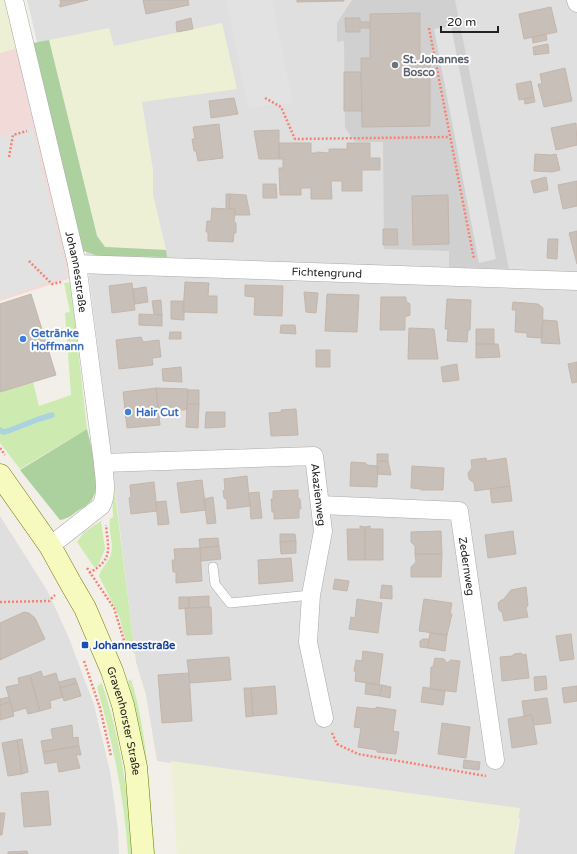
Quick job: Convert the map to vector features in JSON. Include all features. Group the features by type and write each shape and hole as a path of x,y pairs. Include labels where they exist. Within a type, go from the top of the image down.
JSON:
{"main road":[{"name":"Gravenhorster Straße","path":"0,475 50,546 63,589 85,608 99,637 112,671 123,705 136,767 142,854"}],"street":[{"name":"Johannesstraße","path":"14,0 45,126 78,271 103,463 105,500"},
{"name":"Fichtengrund","path":"78,271 577,281"},
{"name":"Akazienweg","path":"103,463 314,456 323,532 311,595 308,642 324,718"},
{"path":"50,546 101,506 105,500"},
{"name":"Zedernweg","path":"320,505 459,511 495,760"}],"lane":[{"path":"213,567 215,584 230,603 311,595"}],"path":[{"path":"429,28 477,278"},
{"path":"265,98 281,107 295,139 449,136"},
{"path":"9,156 13,135 45,126"},
{"path":"29,261 52,284 78,271"},
{"path":"0,602 49,601 63,589 104,563 108,554 105,500"},
{"path":"59,601 63,589"},
{"path":"83,660 100,708 112,761"},
{"path":"324,718 337,744 358,754 488,777 495,760"}],"shaded area":[{"path":"27,0 577,0 577,854 514,854 520,819 157,761 146,695 136,662 85,243"},
{"path":"226,0 272,0 293,103 248,108"},
{"path":"352,0 455,0 509,269 449,267 449,251 384,249 383,142 355,142 345,128 344,41 337,42 337,23"},
{"path":"451,26 496,259 479,263 434,29"},
{"path":"17,48 71,278 0,301 0,53"},
{"path":"32,127 68,276 0,298 0,137"},
{"path":"0,516 47,590 69,638 94,705 110,771 118,829 119,854 0,854"}],"green space":[{"path":"0,0 4,0 17,48 0,53"},
{"path":"222,23 237,89 142,102 153,170 153,194 166,250 105,247 97,236 49,40 109,28 114,46"},
{"path":"49,40 97,236 105,247 166,250 167,257 98,256 81,250 33,43"},
{"path":"70,282 87,429 20,469 0,443 0,392 33,382 39,406 71,395 65,313 70,312 64,283"},
{"path":"87,429 95,467 96,487 94,495 90,502 85,506 68,517 60,520 20,470"},
{"path":"114,486 135,654 127,646 119,616 99,576 101,570 110,557 112,550 110,519 113,517 112,494"},
{"path":"101,521 105,549 98,566 94,567 77,542 84,532"},
{"path":"131,679 137,700 145,744 155,854 151,854 132,698 128,681"},
{"path":"101,683 109,705 123,768 133,854 128,854 124,812 117,770 97,687"},
{"path":"171,761 520,808 513,854 177,854"}],"building":[{"path":"60,0 88,0 60,7"},
{"path":"143,0 188,0 189,5 146,14"},
{"path":"297,0 344,0 344,1 297,2"},
{"path":"551,7 557,32 524,39 519,14"},
{"name":"St. Johannes Bosco","path":"420,13 420,57 430,57 430,126 362,127 361,58 370,58 370,14"},
{"path":"191,18 193,29 177,32 176,22"},
{"path":"345,18 360,18 360,22 370,22 370,28 360,28 360,32 346,32"},
{"path":"546,34 547,40 533,43 532,37"},
{"path":"548,44 549,53 534,55 533,47"},
{"path":"565,68 572,101 544,107 538,84 542,84 540,74"},
{"path":"344,72 361,72 362,111 344,111"},
{"path":"531,81 534,97 519,100 516,84"},
{"path":"534,97 535,102 525,104 524,99"},
{"path":"234,98 238,114 211,118 209,101"},
{"path":"576,123 577,145 556,150 551,128"},
{"path":"219,124 223,158 198,161 196,151 194,151 192,139 195,139 193,127"},
{"path":"279,130 279,159 259,159 254,131"},
{"path":"279,143 311,143 311,153 329,153 329,149 347,149 347,143 370,143 370,158 380,158 380,170 362,170 362,191 342,191 342,181 331,181 332,199 311,199 311,188 301,188 301,195 280,195 279,168 283,168 283,159 279,159"},
{"path":"535,154 556,154 560,170 552,172 534,171"},
{"path":"546,177 548,190 534,193 531,181"},
{"path":"577,181 577,206 563,209 558,185"},
{"path":"263,184 276,184 277,198 263,198"},
{"path":"226,194 230,194 229,209 235,209 234,222 236,223 236,233 234,233 233,242 208,241 208,232 206,232 207,221 211,221 212,208 226,209"},
{"path":"230,194 246,195 250,215 235,215 235,209 229,209"},
{"path":"448,195 449,244 413,245 412,196"},
{"path":"383,229 397,229 398,245 383,245"},
{"path":"577,231 577,264 569,233"},
{"path":"548,239 558,239 557,259 547,258"},
{"path":"185,282 209,283 208,296 217,296 217,313 183,312"},
{"path":"132,283 135,310 112,313 109,286"},
{"path":"245,285 283,286 282,316 254,315 255,297 245,296"},
{"path":"146,287 148,302 135,304 133,289"},
{"path":"304,292 318,293 316,313 306,312"},
{"name":"Getränke Hoffmann","path":"31,294 56,375 0,392 0,304"},
{"path":"327,294 359,295 357,332 325,331"},
{"path":"381,297 406,297 406,301 410,304 410,315 405,317 405,330 380,330"},
{"path":"447,299 471,300 470,330 468,330 467,342 447,341 448,329 445,329"},
{"path":"161,300 162,315 154,314 152,301"},
{"path":"171,301 184,301 184,320 171,319"},
{"path":"513,302 538,304 543,308 542,338 527,337 527,333 515,332 516,310 512,310"},
{"path":"139,314 162,315 162,326 139,325"},
{"path":"543,320 557,321 560,344 541,343"},
{"path":"281,325 295,325 296,334 280,333"},
{"path":"409,328 434,329 438,359 408,359"},
{"path":"476,329 494,329 494,344 476,344"},
{"path":"170,332 181,332 181,339 169,339"},
{"path":"141,337 143,342 159,340 161,357 152,358 153,365 119,369 116,340"},
{"path":"476,344 498,344 500,357 476,358"},
{"path":"316,350 330,350 330,367 316,367"},
{"path":"577,362 577,382 572,383 568,364"},
{"path":"457,364 459,380 443,382 441,367"},
{"path":"181,367 182,382 163,381 162,369"},
{"path":"156,388 188,389 187,409 172,410 172,407 158,409"},
{"path":"156,388 160,425 127,428 123,392"},
{"path":"188,390 199,390 199,404 187,404"},
{"path":"187,404 199,404 198,428 186,427"},
{"path":"296,409 298,435 271,436 269,413 282,412 281,410"},
{"path":"206,412 225,412 225,427 205,428"},
{"path":"377,454 388,454 388,461 377,461"},
{"path":"486,458 487,461 506,458 510,486 475,491 474,483 469,479 468,473 472,468 471,460"},
{"path":"377,461 388,461 391,475 377,474"},
{"path":"351,462 366,463 366,465 378,466 377,487 350,486"},
{"path":"412,466 444,468 443,490 421,490 411,488"},
{"path":"247,476 250,506 227,509 227,500 224,498 223,491 225,489 224,479"},
{"path":"202,480 206,510 181,513 177,483"},
{"path":"154,482 157,511 131,514 129,498 131,497 130,485"},
{"path":"510,486 512,501 492,503 490,489"},
{"path":"298,490 298,498 300,499 301,509 299,509 299,518 274,519 271,499 273,499 273,491"},
{"path":"259,492 262,518 251,519 249,493"},
{"path":"213,497 216,523 207,524 204,499"},
{"path":"166,501 169,524 158,525 156,502"},
{"path":"360,526 365,527 365,560 348,560 347,529 360,529"},
{"path":"370,526 370,529 383,529 383,560 365,560 365,527"},
{"path":"441,531 442,554 415,554 415,546 411,542 411,532"},
{"path":"513,531 516,554 488,558 485,535"},
{"path":"280,534 295,534 296,541 280,542"},
{"path":"218,538 219,546 200,548 199,539"},
{"path":"296,541 296,553 281,554 280,542"},
{"path":"219,546 221,559 201,561 200,548"},
{"path":"200,548 202,581 176,583 176,572 173,572 172,560 175,560 174,549"},
{"path":"415,554 442,554 441,577 411,577 411,567 416,562"},
{"path":"291,558 293,581 259,584 258,560"},
{"path":"335,579 349,581 347,591 333,589"},
{"path":"382,585 392,586 392,599 380,598"},
{"path":"526,587 528,605 526,608 528,617 504,621 502,612 499,610 498,603 503,600 511,590"},
{"path":"209,596 209,607 189,608 189,597"},
{"path":"179,597 189,597 189,608 179,609"},
{"path":"357,599 382,603 378,633 349,629 351,617 355,618"},
{"path":"424,599 452,603 450,614 452,614 447,635 419,631"},
{"path":"211,607 212,634 187,635 185,608"},
{"path":"24,612 29,613 35,618 45,639 0,660 0,623"},
{"path":"430,633 447,635 445,651 428,648"},
{"path":"571,634 574,659 560,661 556,636"},
{"path":"423,639 429,639 428,648 420,647 420,641"},
{"path":"363,651 383,654 379,685 355,681 356,672 354,671 356,660 362,661"},
{"path":"521,653 523,655 526,654 529,678 502,681 500,657 512,656 514,654"},
{"path":"229,657 231,680 190,683 187,660"},
{"path":"435,658 444,659 447,663 451,660 460,661 456,692 430,689 431,667 433,667"},
{"path":"41,671 43,677 56,673 63,697 50,701 51,708 40,711 30,675"},
{"path":"189,673 192,721 162,723 158,675"},
{"path":"30,675 40,711 28,714 26,708 13,712 6,687 19,684 18,678"},
{"path":"546,676 547,689 535,691 534,677"},
{"path":"75,678 77,683 60,688 59,682"},
{"path":"77,683 81,696 64,701 60,688"},
{"path":"366,683 382,685 380,696 365,694"},
{"path":"382,685 391,687 390,698 380,696"},
{"path":"275,686 277,714 253,716 251,688"},
{"path":"577,686 577,701 564,703 562,688"},
{"path":"423,687 445,691 443,705 421,702"},
{"path":"244,688 251,688 253,716 246,717"},
{"path":"9,697 10,702 0,705 0,699"},
{"path":"547,698 551,723 534,725 532,715 524,716 522,701"},
{"path":"10,702 14,716 0,720 0,705"},
{"path":"357,707 376,709 376,707 396,710 393,731 399,732 396,754 377,752 377,750 358,747 361,728 354,727"},
{"path":"532,715 537,744 512,748 508,719"},
{"path":"442,723 470,727 466,758 438,754"},
{"path":"72,725 73,738 78,737 79,746 43,752 41,741 53,739 51,729"},
{"path":"22,739 28,772 22,774 17,740"},
{"path":"17,740 22,774 8,776 2,743"},
{"path":"79,746 81,755 76,755 80,768 59,772 57,762 45,764 43,752"},
{"path":"464,760 480,762 479,770 463,768"},
{"path":"48,791 51,825 24,827 21,793"},
{"path":"0,813 5,813 2,835 0,835"},
{"path":"27,851 28,854 8,854 8,852"}],"waterway":[{"path":"0,430 3,432 8,431 52,415"}],"place":[{"name":"St. Johannes Bosco","path":"395,65"},
{"name":"Getränke Hoffmann","path":"23,339"},
{"name":"Hair Cut","path":"128,412"},
{"name":"Johannesstraße","path":"85,645"}]}
